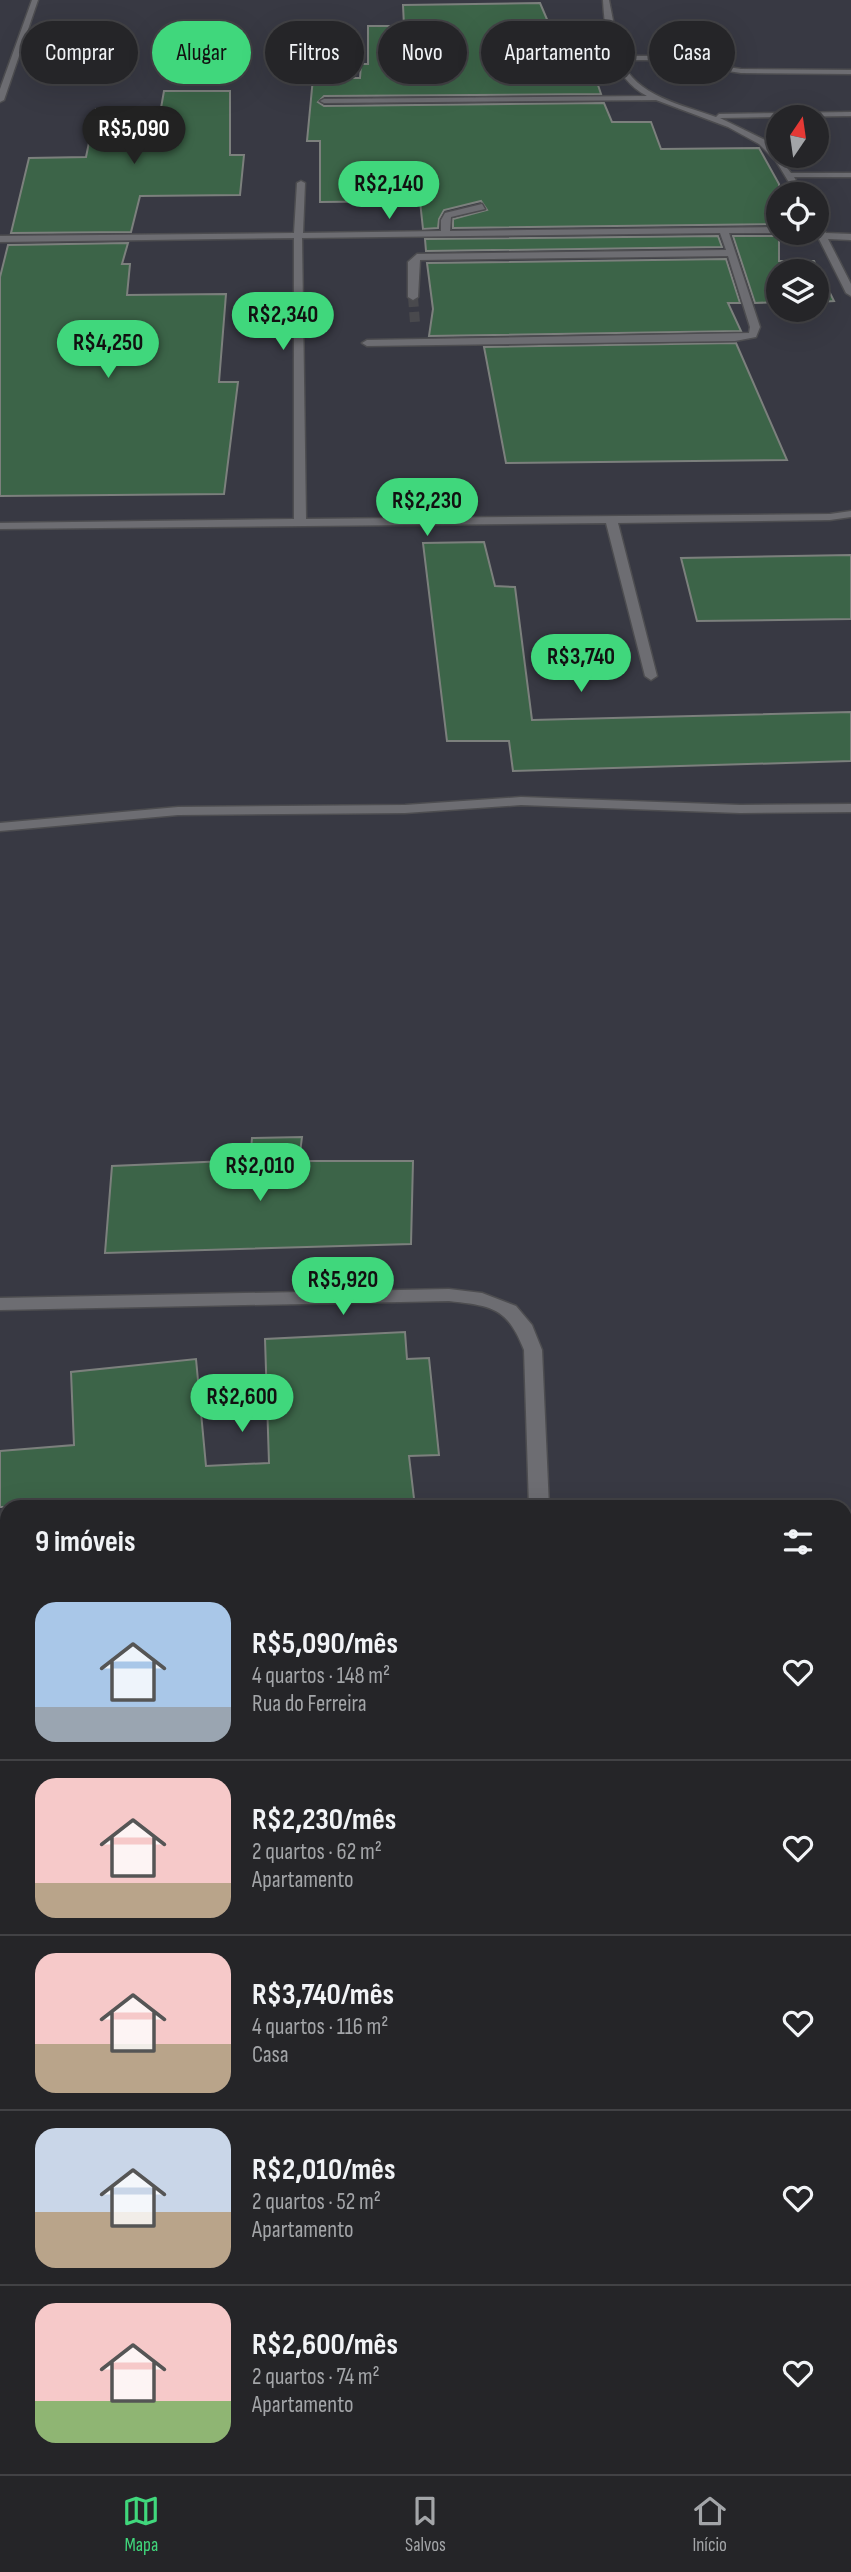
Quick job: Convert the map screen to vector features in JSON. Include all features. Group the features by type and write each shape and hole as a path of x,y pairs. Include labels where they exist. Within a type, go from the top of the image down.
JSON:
{"street":[{"path":"0,100 35,0"},
{"path":"606,0 608,21"},
{"path":"635,59 675,60 741,71 851,72"},
{"path":"635,84 660,98 740,128 763,142 778,158 792,182"},
{"path":"324,101 660,98"},
{"path":"709,117 851,114"},
{"path":"788,175 851,175"},
{"path":"300,523 298,237 301,183"},
{"path":"446,235 444,220 448,215 482,207"},
{"path":"0,239 766,230"},
{"path":"367,343 415,337 735,338 753,335 755,327 724,231"},
{"path":"829,232 851,237"},
{"path":"827,245 851,293"},
{"path":"413,298 413,262 417,257 731,253"},
{"path":"0,526 830,517 851,514"},
{"path":"611,519 652,676"},
{"path":"0,827 178,811 405,809 521,801 740,809 851,808"},
{"path":"0,1304 449,1295 482,1299 510,1310 523,1325 533,1350 538,1500"}],"shaded area":[{"path":"0,0 851,0 851,1500 0,1500"}],"building":[{"path":"540,3 548,21 481,21 481,84 598,84 601,94 324,96 318,102 324,106 604,103 612,122 651,122 661,149 759,148 766,161 766,168 770,168 778,182 766,182 766,224 453,228 453,219 487,210 481,201 444,210 438,228 423,229 420,201 320,202 320,141 307,141 312,84 364,84 364,64 368,64 368,26 378,26 378,84 467,84 467,21 404,21 403,5"},
{"path":"164,91 230,91 230,155 244,155 240,195 140,196 131,232 11,233 29,158 86,157 96,109 161,108"},
{"path":"718,236 722,247 426,251 425,239"},
{"path":"733,236 766,236 766,245 779,245 779,259 766,259 766,303 755,303"},
{"path":"128,243 122,264 130,264 127,295 226,294 219,382 238,382 224,494 0,496 0,277 8,245"},
{"path":"726,259 740,303 728,303 741,331 429,336 433,309 427,263"},
{"path":"736,343 787,460 506,463 484,347"},
{"path":"484,542 495,586 515,587 532,720 851,712 851,761 513,771 509,741 447,741 423,543"},
{"path":"851,555 851,619 697,621 681,558"},
{"path":"302,1137 299,1161 413,1161 411,1244 105,1253 112,1166 250,1160 252,1138"},
{"path":"405,1332 407,1359 429,1358 439,1455 409,1456 414,1500 0,1500 0,1451 74,1445 71,1372 196,1359 206,1466 269,1463 265,1339"}],"tunnel":[{"path":"413,297 415,323"}]}
